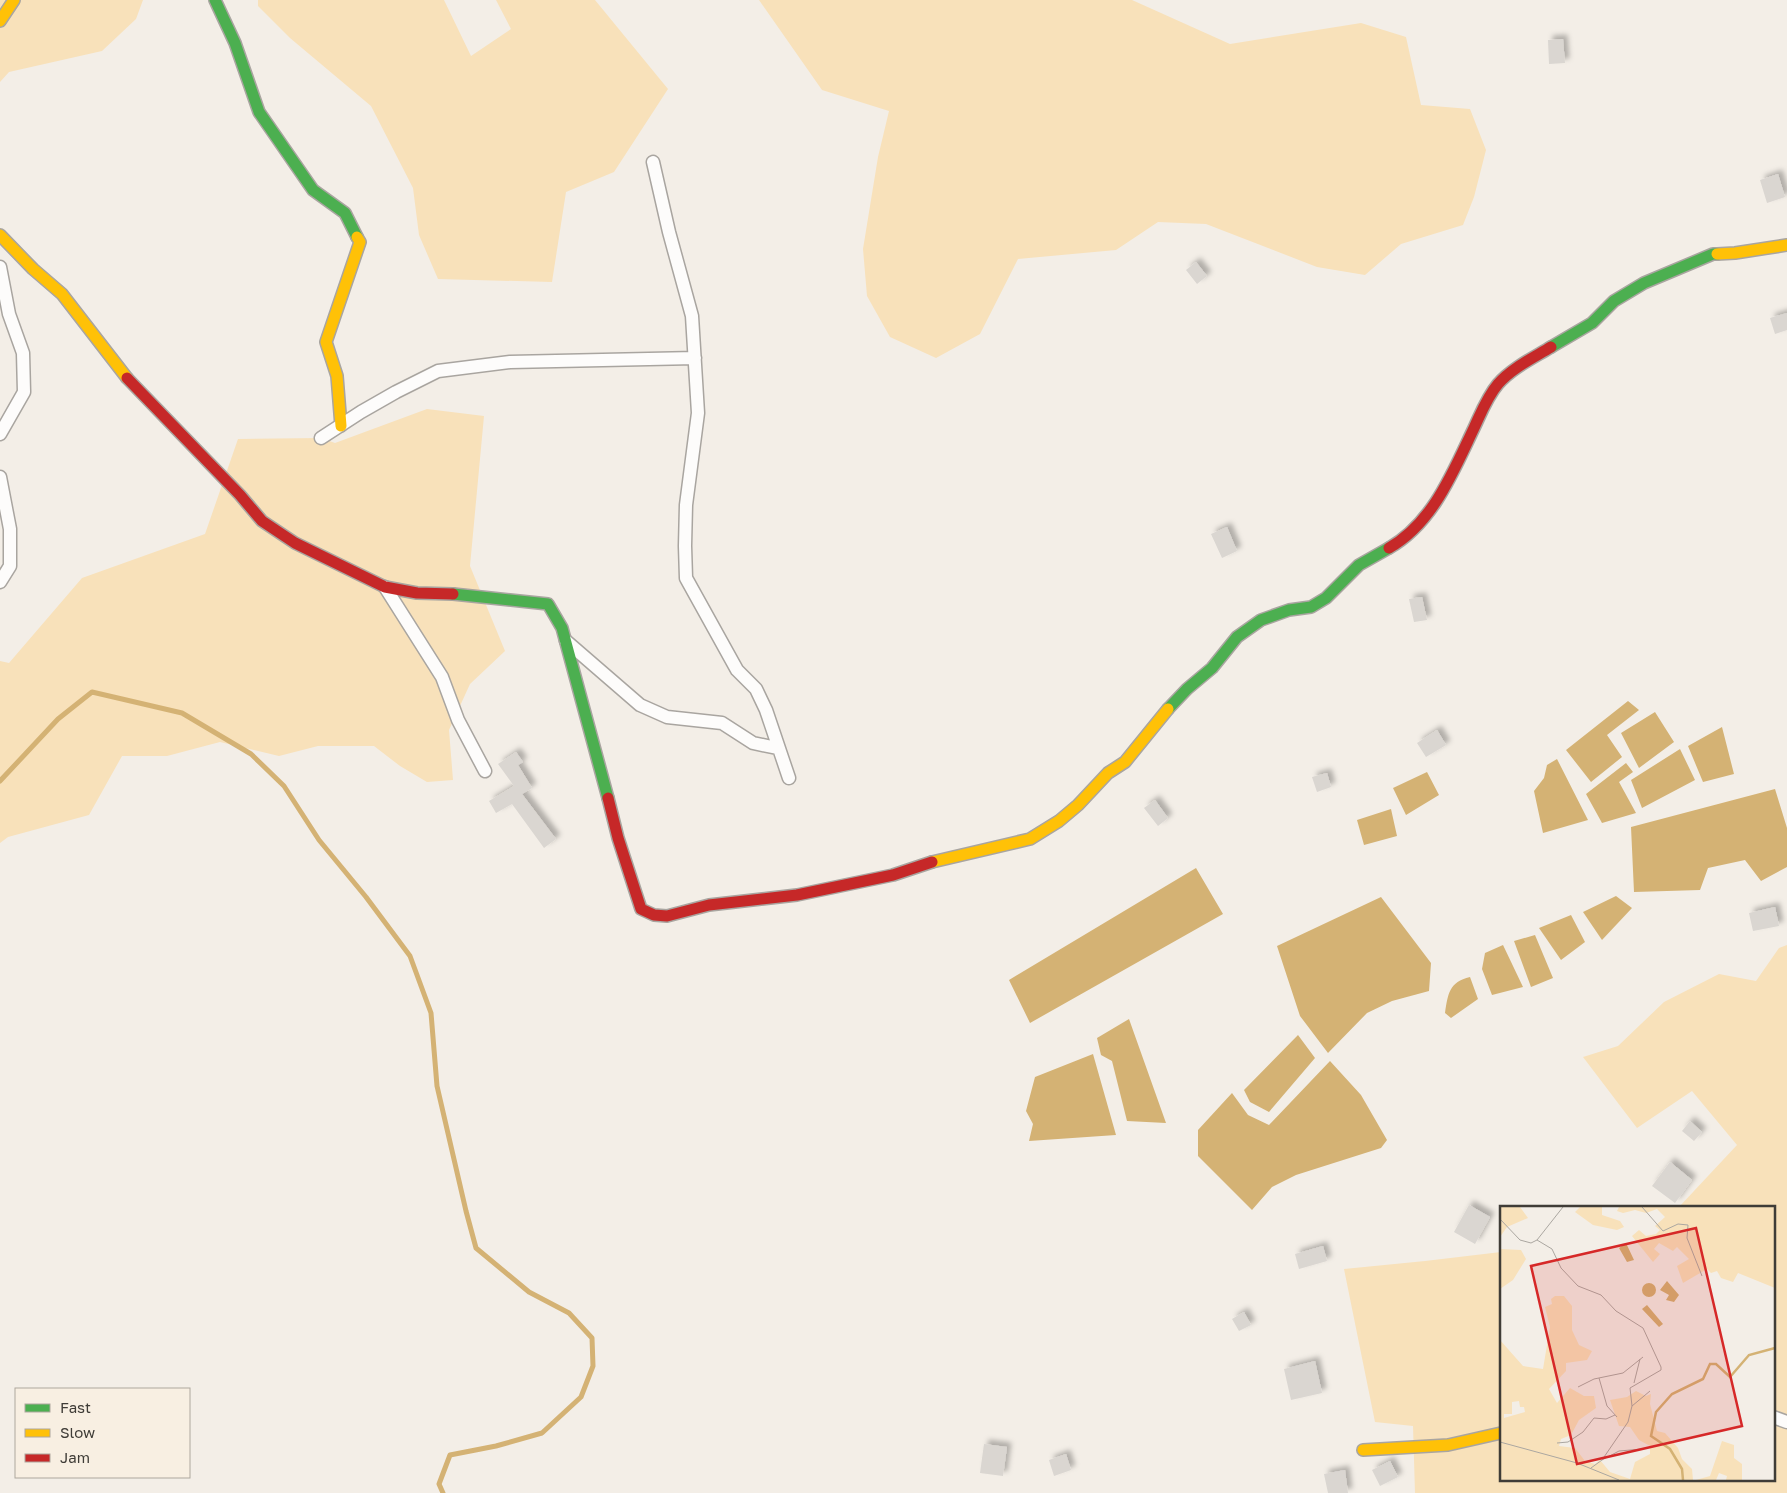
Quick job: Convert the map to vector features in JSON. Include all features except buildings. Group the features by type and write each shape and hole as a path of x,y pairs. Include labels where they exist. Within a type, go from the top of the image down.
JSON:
{"street":[{"path":"0,21 14,0"},
{"path":"215,0 235,43 259,112 313,190 344,213 360,242 326,342 337,376 340,426"},
{"path":"653,162 668,232 692,316 698,413 686,505 686,578 737,670 756,689 766,710 777,748 789,778"},
{"path":"0,235 33,269 62,294 123,374 234,488 262,521 295,543 385,587 417,593 467,595 548,604 562,628 566,641 600,762 621,847 641,909 654,915 667,916 708,905 780,898 893,875 1030,839 1059,821 1078,805 1108,773 1125,762 1156,722 1187,689 1212,668 1237,638 1261,620 1289,610 1311,607 1326,598 1359,565 1401,541 1428,514 1456,466 1486,400 1498,384 1521,365 1592,323 1614,301 1644,283 1713,254 1735,253 1787,245"},
{"path":"0,267 9,314 23,353 24,392 0,434"},
{"path":"321,438 396,392 438,371 510,362 695,358"},
{"path":"0,477 10,529 10,566 0,582"},
{"path":"385,587 442,677 458,720 485,771"},
{"path":"566,641 640,705 667,717 722,723 753,743 777,748"},
{"path":"1774,1417 1787,1422"},
{"path":"1363,1450 1448,1445 1500,1433"}],"shaded area":[{"path":"0,0 143,0 136,19 102,51 9,72 0,82"},
{"path":"258,0 444,0 471,56 511,29 496,0 595,0 668,89 614,172 566,192 552,282 438,279 419,235 413,188 371,106 290,38 258,6"},
{"path":"759,0 1132,0 1230,44 1361,23 1406,37 1421,105 1470,109 1486,150 1474,197 1463,225 1401,244 1365,275 1317,267 1206,224 1158,222 1116,250 1018,259 980,334 936,358 890,337 867,296 863,249 878,157 889,111 822,90"},
{"path":"427,409 484,416 470,566 505,651 470,684 449,730 453,780 427,782 400,766 374,746 318,746 279,756 220,742 167,756 122,756 89,815 8,837 0,843 0,661 9,663 82,578 205,534 238,439 321,438 335,443"},
{"path":"1628,701 1639,710 1607,735 1622,757 1591,782 1566,750"},
{"path":"1655,712 1674,742 1639,768 1621,733"},
{"path":"1722,727 1734,774 1703,782 1688,746"},
{"path":"1680,749 1695,780 1642,808 1631,780"},
{"path":"1557,759 1588,820 1543,833 1534,791 1544,778 1547,765"},
{"path":"1626,763 1633,772 1619,782 1636,813 1602,823 1586,794"},
{"path":"1427,772 1439,795 1406,815 1393,788"},
{"path":"1775,789 1787,828 1787,867 1761,881 1745,860 1708,868 1700,890 1634,892 1631,827"},
{"path":"1391,809 1397,836 1364,845 1357,820"},
{"path":"1196,868 1223,914 1030,1023 1009,980"},
{"path":"1616,896 1632,908 1602,940 1583,912"},
{"path":"1381,897 1431,963 1429,991 1392,1001 1367,1013 1328,1053 1300,1016 1277,946"},
{"path":"1571,915 1585,942 1561,960 1539,928"},
{"path":"1535,935 1553,978 1531,987 1514,941"},
{"path":"1503,945 1523,987 1492,995 1482,969 1485,953"},
{"path":"1787,945 1787,1493 1415,1493 1413,1426 1375,1422 1344,1269 1500,1252 1500,1480 1774,1480 1774,1206 1680,1206 1737,1145 1692,1091 1637,1128 1583,1057 1618,1046 1664,1002 1719,974 1756,981 1779,948"},
{"path":"1470,977 1478,999 1451,1018 1445,1013 1451,990 1458,982"},
{"path":"1129,1019 1166,1123 1127,1121 1112,1061 1101,1055 1097,1038"},
{"path":"1298,1035 1315,1058 1269,1112 1250,1102 1244,1090"},
{"path":"1093,1054 1116,1135 1029,1141 1033,1124 1026,1111 1035,1077"},
{"path":"1330,1061 1361,1095 1387,1140 1381,1148 1296,1175 1272,1187 1252,1210 1198,1156 1198,1130 1232,1093 1248,1115 1269,1125"}],"waterway":[{"path":"0,781 58,719 92,692 182,713 251,754 284,786 319,840 366,897 410,956 431,1013 437,1086 476,1248 529,1292 569,1313 592,1338 593,1366 581,1397 542,1433 496,1446 450,1455 439,1484 443,1493"}],"traffic: fast":[{"path":"215,0 235,43 259,112 313,190 345,213 357,237"},
{"path":"1551,347 1592,323 1614,301 1644,283 1717,254"},
{"path":"1168,709 1187,689 1212,668 1237,637 1261,620 1289,610 1311,607 1326,598 1359,565 1389,548"},
{"path":"453,594 548,604 562,628 608,798"}],"traffic: slow":[{"path":"0,21 14,0"},
{"path":"0,235 33,269 62,294 127,378"},
{"path":"341,426 337,376 326,342 360,242 357,237"},
{"path":"1717,254 1787,245"},
{"path":"932,862 1030,839 1059,821 1078,805 1108,773 1125,762 1168,709"},
{"path":"1363,1450 1448,1445 1500,1433"}],"traffic: jam":[{"path":"1389,548 1418,525 1430,511 1458,462 1484,405 1498,384 1516,368 1551,347"},
{"path":"127,378 240,495 262,521 295,543 385,587 417,593 453,594"},
{"path":"608,798 618,838 641,909 654,915 667,916 709,905 797,895 893,875 932,862"}]}
